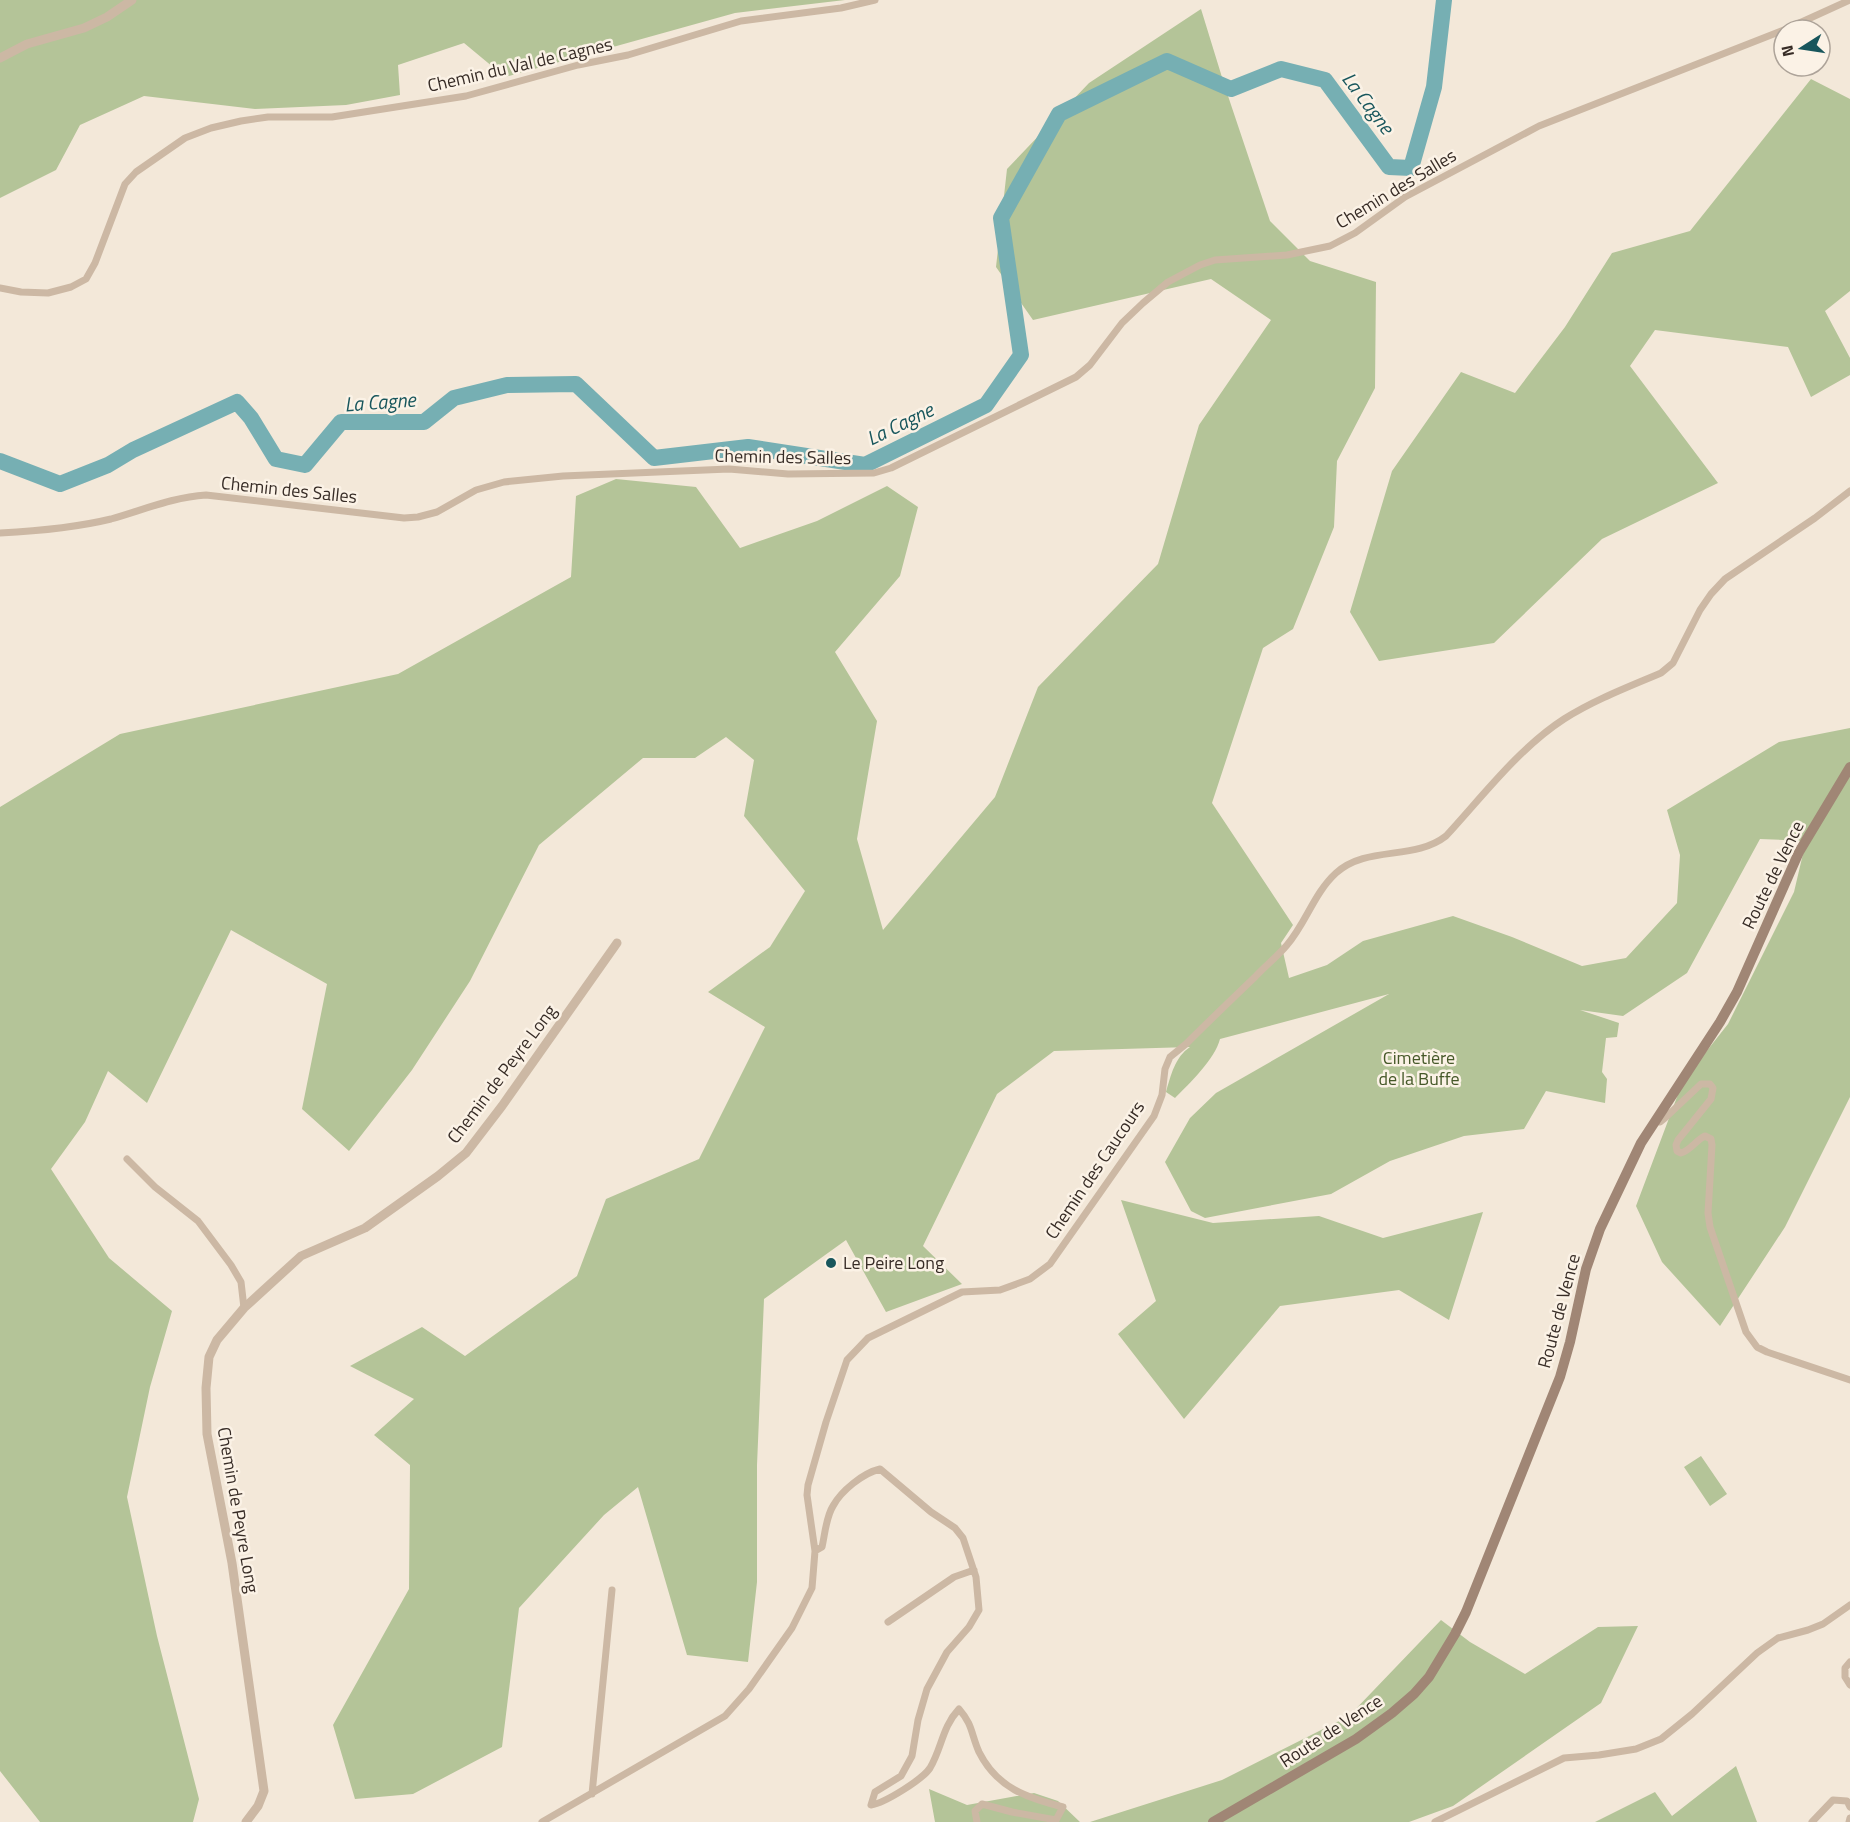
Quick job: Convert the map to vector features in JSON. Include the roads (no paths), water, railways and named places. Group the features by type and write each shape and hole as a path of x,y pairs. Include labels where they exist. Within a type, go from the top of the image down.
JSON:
{"main road":[{"name":"Route de Vence","path":"1213,1822 1259,1797 1376,1726 1414,1694 1440,1660 1470,1601 1560,1377 1586,1269 1600,1229 1641,1143 1737,992 1799,852 1850,767"}],"street":[{"path":"0,58 27,44 84,28 107,17 132,0"},
{"name":"Chemin du Val de Cagnes","path":"0,288 21,292 48,293 71,287 86,279 125,184 136,172 185,138 211,128 268,117 333,117 466,96 578,65 628,55 741,21 841,8 875,0"},
{"name":"Chemin des Salles","path":"1810,18 1850,0"},
{"name":"Chemin des Salles","path":"0,533 71,528 112,519 187,496 206,495 404,518 437,512 476,490 495,485 563,476 729,469 788,474 874,473 891,468 1076,377 1090,364 1122,323 1143,303 1168,282 1200,265 1215,260 1287,255 1330,246 1355,233 1405,197 1539,126 1772,35"},
{"name":"Chemin des Caucours","path":"815,1551 807,1495 811,1474 847,1360 867,1338 962,1292 1000,1290 1030,1279 1050,1264 1154,1116 1162,1095 1165,1069 1170,1057 1288,945 1321,891 1335,873 1351,862 1368,856 1420,849 1435,844 1446,836 1511,765 1550,729 1585,707 1669,668 1700,610 1725,579 1815,518 1850,491"},
{"name":"Chemin de Peyre Long","path":"246,1822 258,1806 264,1791 232,1563 207,1434 206,1388 209,1357 217,1340 244,1308 301,1256 365,1228 466,1153 617,943"},
{"path":"1654,1121 1660,1122 1701,1084 1710,1084 1713,1088 1711,1099 1676,1145 1677,1151 1681,1153 1698,1139 1705,1136 1711,1139 1707,1213 1746,1332 1757,1347 1767,1352 1850,1380"},
{"path":"127,1159 155,1187 198,1221 241,1282 244,1308"},
{"path":"542,1822 725,1716 749,1689 792,1628 812,1588 815,1551 822,1547 834,1504 852,1486 873,1471 880,1469 931,1512 955,1528 963,1538 974,1570 979,1610 969,1627 947,1652 927,1689 918,1720 912,1756 901,1776 875,1792 872,1805 883,1803 929,1769 950,1719 959,1709 968,1720 979,1751 991,1771 1014,1791 1063,1808 1056,1820 982,1804 975,1811 977,1822"},
{"path":"888,1622 954,1578 974,1570"},
{"path":"592,1794 612,1590"},
{"path":"1435,1822 1564,1758 1636,1749 1661,1739 1692,1714 1757,1653 1778,1638 1822,1624 1850,1605"},
{"path":"1850,1662 1845,1668 1845,1677 1850,1685"},
{"path":"1812,1822 1833,1800 1847,1801 1850,1807"}],"waterway":[{"name":"La Cagne","path":"0,461 60,484 108,465 133,450 237,402 251,418 276,459 305,465 341,422 424,422 454,398 507,385 576,384 654,458 748,447 865,465 986,405 1021,355 1001,218 1059,114 1167,61 1231,89 1281,69 1325,80 1389,167 1411,168 1434,87 1444,0"}],"place":[{"name":"Le Peire Long","path":"831,1263"}],"park label":[{"name":"Cimetière de la Buffe","path":"1419,1068"}]}
